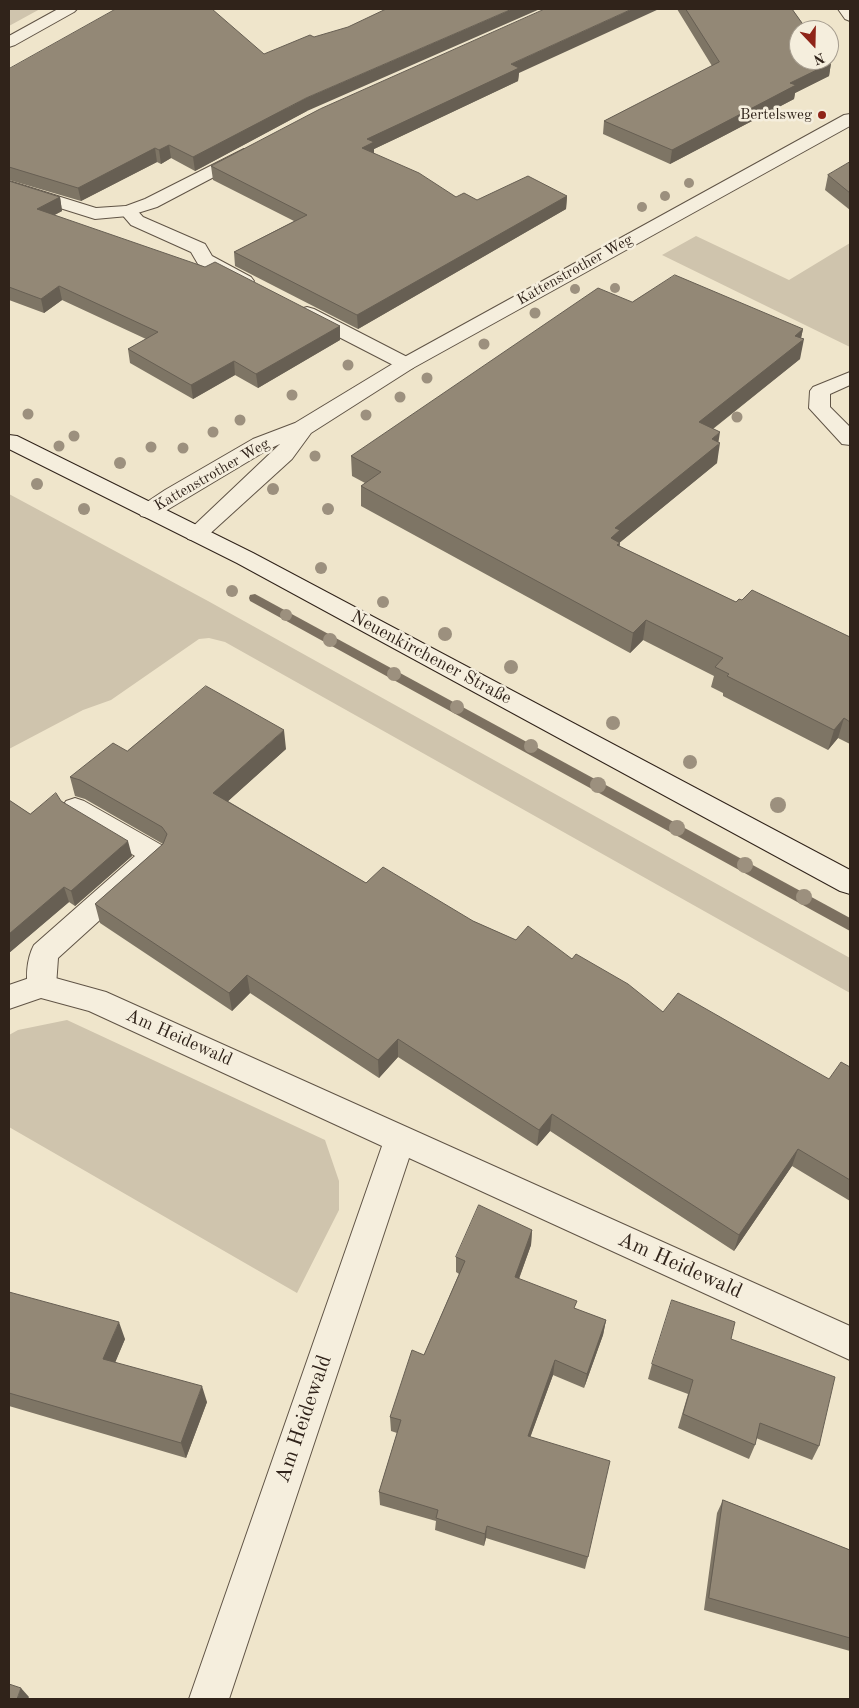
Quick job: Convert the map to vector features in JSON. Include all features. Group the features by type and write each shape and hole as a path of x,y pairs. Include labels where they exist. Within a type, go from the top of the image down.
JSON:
{"street":[{"path":"9,42 69,9"},
{"path":"845,9 850,16"},
{"name":"Kattenstrother Weg","path":"148,511 261,444 303,428 406,364 850,119"},
{"path":"9,186 95,214 128,211 151,203 254,148"},
{"path":"128,211 137,221 198,248 205,260 258,288"},
{"path":"292,306 406,364"},
{"path":"850,378 820,391 819,408 850,439"},
{"name":"Kattenstrother Weg","path":"196,534 284,454 303,428"},
{"name":"Neuenkirchener Straße","path":"9,441 245,558 850,882"},
{"path":"9,997 40,986 44,953 155,854 74,808"},
{"name":"Am Heidewald","path":"40,986 96,1000 850,1343"},
{"name":"Am Heidewald","path":"208,1699 400,1139"}],"shaded area":[{"path":"9,9 40,9 9,26"},
{"path":"696,236 789,280 850,243 850,347 662,255"},
{"path":"9,494 208,601 850,958 850,993 225,642 209,638 199,639 111,700 83,710 9,749"},
{"path":"67,1020 325,1140 339,1181 339,1210 297,1293 9,1127 9,1035 18,1030"}],"building":[{"path":"116,9 212,9 264,54 310,35 314,37 348,27 386,9 512,9 306,98 193,157 169,145 159,150 155,148 78,188 9,167 9,69"},
{"path":"545,9 632,9 511,64 519,68 367,139 374,142 362,148 419,173 456,197 464,193 477,200 528,176 567,196 357,315 234,252 307,215 211,166 320,109"},
{"path":"686,9 792,9 800,20 789,20 789,70 817,70 790,83 796,85 672,150 604,121 719,62"},
{"path":"850,162 850,193 828,175"},
{"path":"9,181 60,197 37,209 205,267 215,262 340,326 256,374 234,361 191,385 128,349 158,332 59,286 41,299 9,287"},
{"path":"675,275 803,329 795,336 804,339 699,422 720,432 712,439 720,443 615,528 620,530 611,538 620,543 617,545 736,602 739,599 742,600 752,590 850,637 850,722 844,718 834,730 727,676 729,674 715,667 723,658 646,620 633,633 361,486 381,472 351,456 598,288 632,302"},
{"path":"206,686 284,730 213,793 366,883 383,867 473,921 516,940 528,926 572,959 576,954 628,984 663,1012 678,993 829,1079 841,1062 850,1067 850,1180 798,1149 739,1235 552,1114 539,1130 398,1039 378,1060 247,975 229,993 95,904 163,844 167,834 162,827 80,780 70,777 113,743 127,751"},
{"path":"56,793 61,801 128,841 71,891 64,887 9,934 9,800 30,814"},
{"path":"479,1205 532,1230 515,1277 577,1301 574,1308 606,1320 587,1374 555,1360 528,1436 610,1461 588,1557 487,1526 485,1534 436,1518 438,1510 379,1492 401,1420 390,1417 412,1350 424,1355 465,1261 456,1257"},
{"path":"9,1292 119,1322 103,1359 202,1386 181,1443 9,1393"},
{"path":"672,1300 735,1322 731,1339 835,1377 819,1446 760,1423 755,1445 683,1414 693,1380 652,1364"},
{"path":"723,1500 850,1550 850,1638 709,1598"},
{"path":"9,1684 21,1688 17,1699 9,1699"}],"waterway":[{"path":"255,598 850,925"}],"place":[{"name":"Bertelsweg","path":"822,115"}]}
